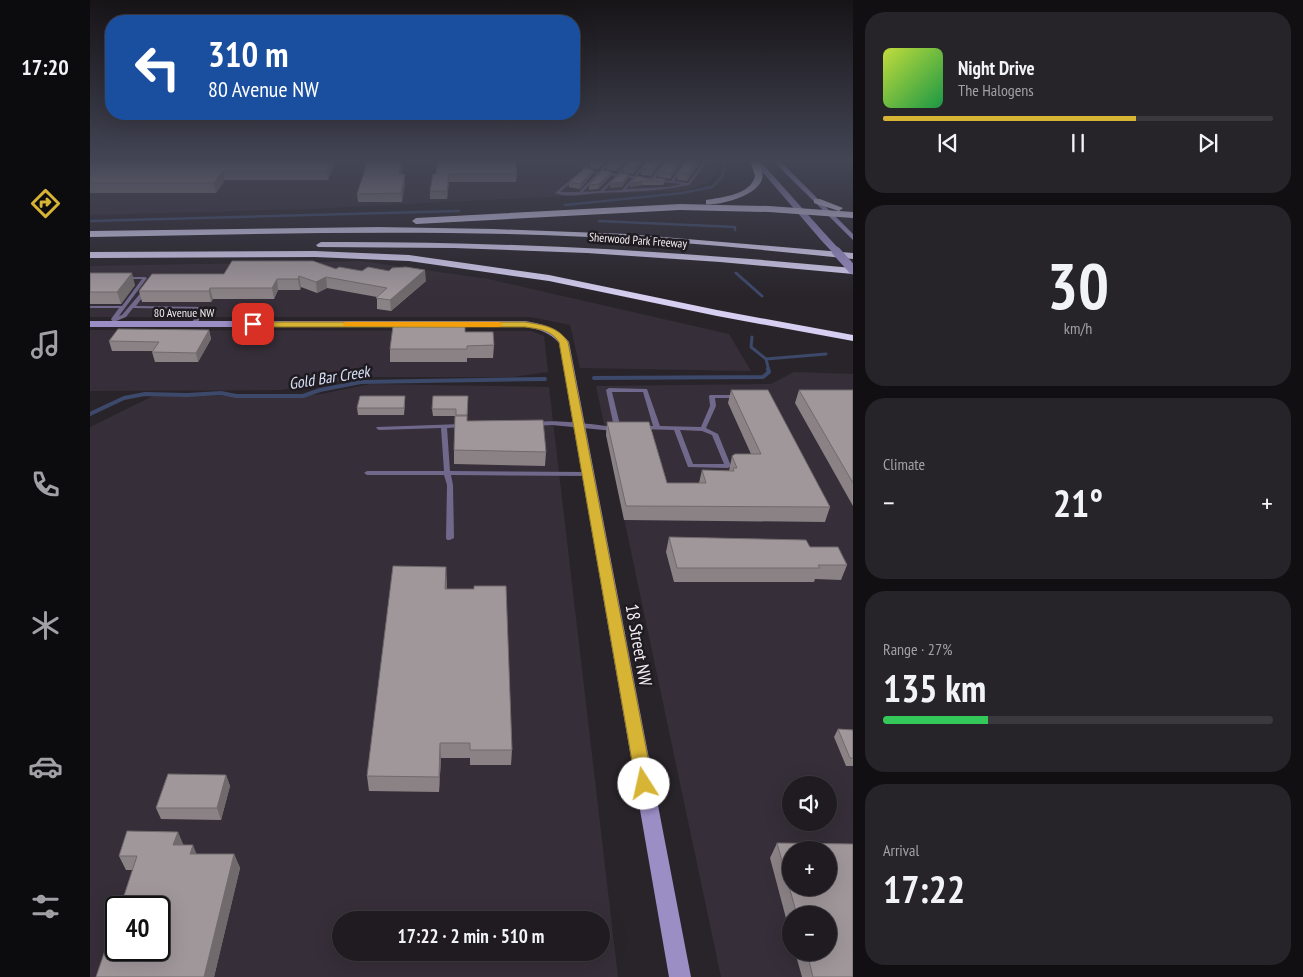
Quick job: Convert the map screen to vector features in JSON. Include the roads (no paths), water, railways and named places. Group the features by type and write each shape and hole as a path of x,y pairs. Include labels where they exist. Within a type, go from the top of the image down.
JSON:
{"highway":[{"path":"90,229 365,223 671,206"},
{"path":"833,206 853,211"},
{"path":"646,208 725,208 853,215"},
{"name":"Sherwood Park Freeway","path":"90,234 404,230 551,232 710,242 853,256"},
{"name":"Sherwood Park Freeway","path":"90,249 362,244 505,246 683,255 853,271"},
{"path":"90,255 315,254 409,258 549,278 716,313 853,338"},
{"path":"790,326 853,333"}],"street":[{"path":"796,206 853,271"},
{"path":"821,206 853,238"},
{"name":"80 Avenue NW","path":"90,324 112,322 194,324 525,324 548,328"},
{"name":"18 Street NW","path":"548,328 558,334 564,342 680,977"}],"lane":[{"path":"112,322 145,278 118,278"},
{"path":"112,322 124,316 151,284"},
{"path":"90,307 122,307"},
{"path":"132,307 204,308 194,324"},
{"path":"618,429 609,390 644,390 657,428"},
{"path":"703,429 713,406 712,396 740,396"},
{"path":"524,424 552,423 618,429 628,428"},
{"path":"379,428 468,426"},
{"path":"444,427 447,473 450,484 450,538"},
{"path":"638,428 676,428 703,429 715,434 728,466 690,466 676,428"},
{"path":"367,473 588,474"}],"waterway":[{"path":"90,221 459,211"},
{"path":"599,221 735,227 735,230"},
{"path":"736,273 762,296"},
{"path":"752,337 751,347 766,359"},
{"name":"Gold Bar Creek","path":"766,359 826,354"},
{"name":"Gold Bar Creek","path":"766,359 769,371"},
{"name":"Gold Bar Creek","path":"594,378 763,377 769,372 768,369"},
{"name":"Gold Bar Creek","path":"90,414 124,398 145,394 187,395 221,393 236,396 303,396 320,390 361,382 545,379"}]}
